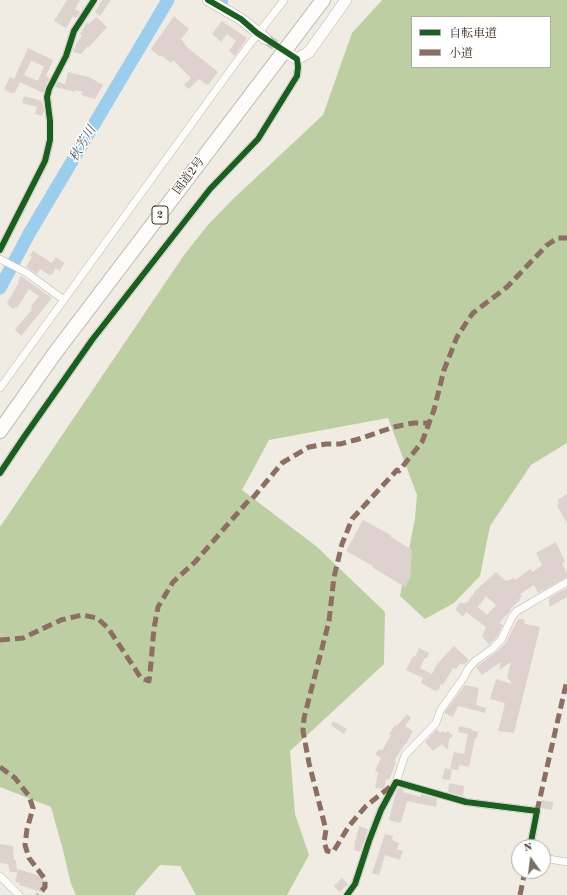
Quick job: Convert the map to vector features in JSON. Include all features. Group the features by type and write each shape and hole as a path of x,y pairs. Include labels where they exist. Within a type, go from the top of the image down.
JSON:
{"highway":[{"name":"国道2号","path":"0,431 55,353 323,0"}],"street":[{"path":"0,250 46,161 50,140 50,122 47,97 49,89 66,56 74,31 94,0"},
{"path":"208,0 241,19 262,36"},
{"path":"0,388 64,300 262,36 284,0"},
{"path":"0,473 92,340 210,189 258,139 297,76 298,67 293,57 309,52 346,0"},
{"path":"0,259 27,273 64,300"},
{"path":"348,895 355,884 381,810 396,782 405,755 436,723 440,711 468,669 475,661 492,649 501,640 512,617 517,611 567,582"},
{"path":"396,782 466,802 537,811 532,839"},
{"path":"551,859 567,862"},
{"path":"0,876 19,895"}],"green space":[{"path":"382,0 567,0 567,443 531,465 490,526 480,576 454,603 425,619 400,596 415,518 417,495 388,418 269,440 242,490 316,546 385,612 384,664 290,751 295,814 309,855 287,895 196,895 180,866 160,865 135,895 76,895 71,884 51,807 0,787 0,527 184,255 207,226 232,200 323,115 352,33"}],"building":[{"path":"67,0 80,0 75,9 80,12 76,18 73,16 66,28 54,21"},
{"path":"102,0 111,0 100,16 95,12"},
{"path":"174,16 189,29 181,39 187,47 218,72 207,85 199,79 189,89 184,85 191,78 173,60 171,63 161,55 160,57 151,49"},
{"path":"96,17 107,27 81,54 73,52 77,42 82,36 80,34 87,22 89,24"},
{"path":"222,21 247,38 235,56 229,51 236,41 227,34 221,42 212,34"},
{"path":"28,48 53,60 46,76 49,78 43,93 20,82 15,93 13,92 12,94 4,89 10,77 14,79","holes":["31,61 44,66 38,81 24,75"]},
{"path":"68,72 89,77 103,85 95,99 81,95 83,92 75,90 75,92 55,87 58,82 65,84"},
{"path":"24,96 42,101 44,111 42,116 35,114 37,107 22,103"},
{"path":"33,251 52,263 56,257 64,263 60,271 56,268 52,275 49,275 40,269 37,274 26,267 32,257 30,256"},
{"path":"21,276 52,298 21,336 15,329 32,310 31,309 33,307 31,306 39,296 29,289 17,308 15,307 14,309 9,306 7,303"},
{"path":"567,494 567,523 557,506 559,503 557,500"},
{"path":"363,520 391,535 390,536 412,550 410,578 405,587 372,567 373,566 346,551"},
{"path":"556,542 565,562 562,563 567,573 567,577 538,593 534,585 520,594 522,596 519,599 520,600 510,609 511,610 499,623 503,625 497,637 489,645 482,636 486,627 466,612 463,617 456,610 457,606 461,602 464,604 466,602 467,603 475,591 496,572 506,581 514,578 515,580 530,569 533,572 542,565 536,553","holes":["486,596 496,605 487,615 478,607"]},
{"path":"567,588 567,597 549,607 549,598"},
{"path":"518,619 524,619 525,624 540,627 514,733 498,731 505,703 490,699 496,679 512,684 507,677 511,662 499,670 501,662 482,675 476,667 505,644"},
{"path":"454,646 469,660 464,665 461,663 456,669 453,668 443,685 441,684 438,691 435,691 421,683 423,678 406,670 419,648 429,653 420,668 432,674 437,664"},
{"path":"465,685 479,688 476,705 486,708 485,713 458,706 453,717 444,713"},
{"path":"407,714 411,718 405,726 413,731 394,761 396,762 389,780 386,779 384,789 375,788 378,772 375,771 381,758 375,754 379,749 382,751 391,735 389,734 396,724 396,727"},
{"path":"333,721 347,729 344,734 331,725"},
{"path":"459,726 478,732 477,738 475,738 469,767 459,765 458,770 450,769 454,752 464,754 468,734 458,732"},
{"path":"437,729 440,733 442,731 445,733 448,731 453,736 449,739 448,750 442,744 433,751 425,742"},
{"path":"445,768 452,770 450,780 442,779"},
{"path":"449,783 464,786 463,796 448,792"},
{"path":"398,788 404,789 403,792 421,797 421,794 437,799 436,807 407,801 401,823 389,820"},
{"path":"542,800 553,802 552,810 541,808"},
{"path":"359,826 368,829 360,852 354,850"},
{"path":"385,834 393,836 392,840 399,843 397,849 403,851 400,860 385,855 379,875 372,873"},
{"path":"0,844 13,846 17,872 10,872 8,864 0,863"},
{"path":"18,869 43,877 43,880 48,881 45,893 19,885 20,883 15,882"},
{"path":"342,878 348,884 340,892 334,886"}],"waterway":[{"name":"秋芳川","path":"0,288 30,232 168,0"},
{"path":"221,0 224,2 224,0"}],"tunnel":[{"path":"266,39 289,54"}],"marked path":[{"path":"390,787 366,806 349,826 333,852 327,851 324,842 326,830 309,763 303,731 304,718 329,621 334,577 342,544 352,519 397,470 399,471 422,442 434,410 444,370 457,337 473,313 507,287 547,245 558,238 567,238"},
{"path":"0,640 23,638 61,620 82,615 97,618 108,628 141,678 149,681 154,628 158,607 173,582 195,562 249,500 252,499 282,463 309,447 326,444 340,444 394,427 413,423 429,423"},
{"path":"537,811 567,680"},
{"path":"0,767 15,778 29,796 33,808 27,829 25,845 29,858 45,879 45,887 38,895"},
{"path":"520,895 523,879"}],"cycle path":[{"path":"0,250 45,161 50,140 50,121 47,97 49,89 66,56 74,31 94,0"},
{"path":"0,473 92,340 210,189 258,139 297,76 297,59 257,33 241,19 208,0"},
{"path":"347,895 355,884 381,810 396,782 466,802 537,811 532,839"}]}
